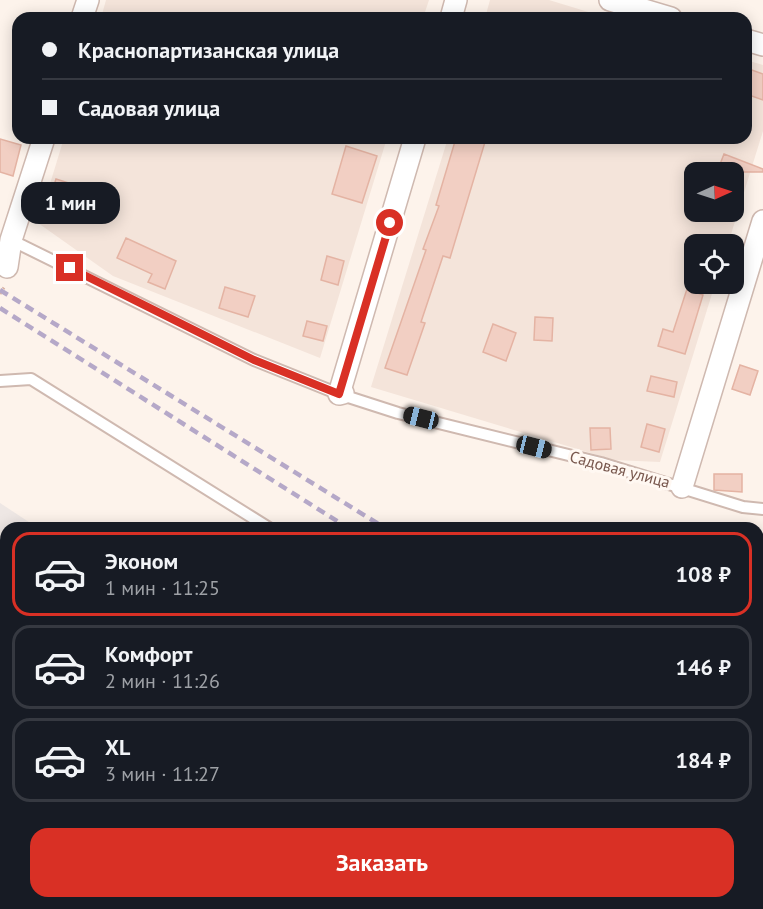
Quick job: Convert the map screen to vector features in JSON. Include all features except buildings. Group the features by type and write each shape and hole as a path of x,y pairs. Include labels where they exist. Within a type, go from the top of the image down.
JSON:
{"street":[{"path":"610,0 651,12"},
{"path":"7,267 11,240 42,144"},
{"path":"341,393 413,144"},
{"path":"682,487 763,221"}],"lane":[{"name":"Садовая улица","path":"11,240 254,360 341,393 398,413 602,463 743,507 763,509"},
{"path":"0,381 31,379 259,522"}],"shaded area":[{"path":"106,0 429,0 425,12 103,12"},
{"path":"490,0 549,0 588,12 487,12"},
{"path":"752,62 763,65 763,131 744,192 744,162 684,162 684,222 735,222 731,234 684,234 684,294 712,294 660,462 614,460 371,387 446,144 752,144"},
{"path":"62,144 385,144 320,358 113,276 38,223"},
{"path":"0,503 29,522 0,522"}],"railway":[{"path":"0,290 375,522"},
{"path":"0,308 339,522"}],"route":[{"path":"70,268 254,360 339,394 390,223"}]}
